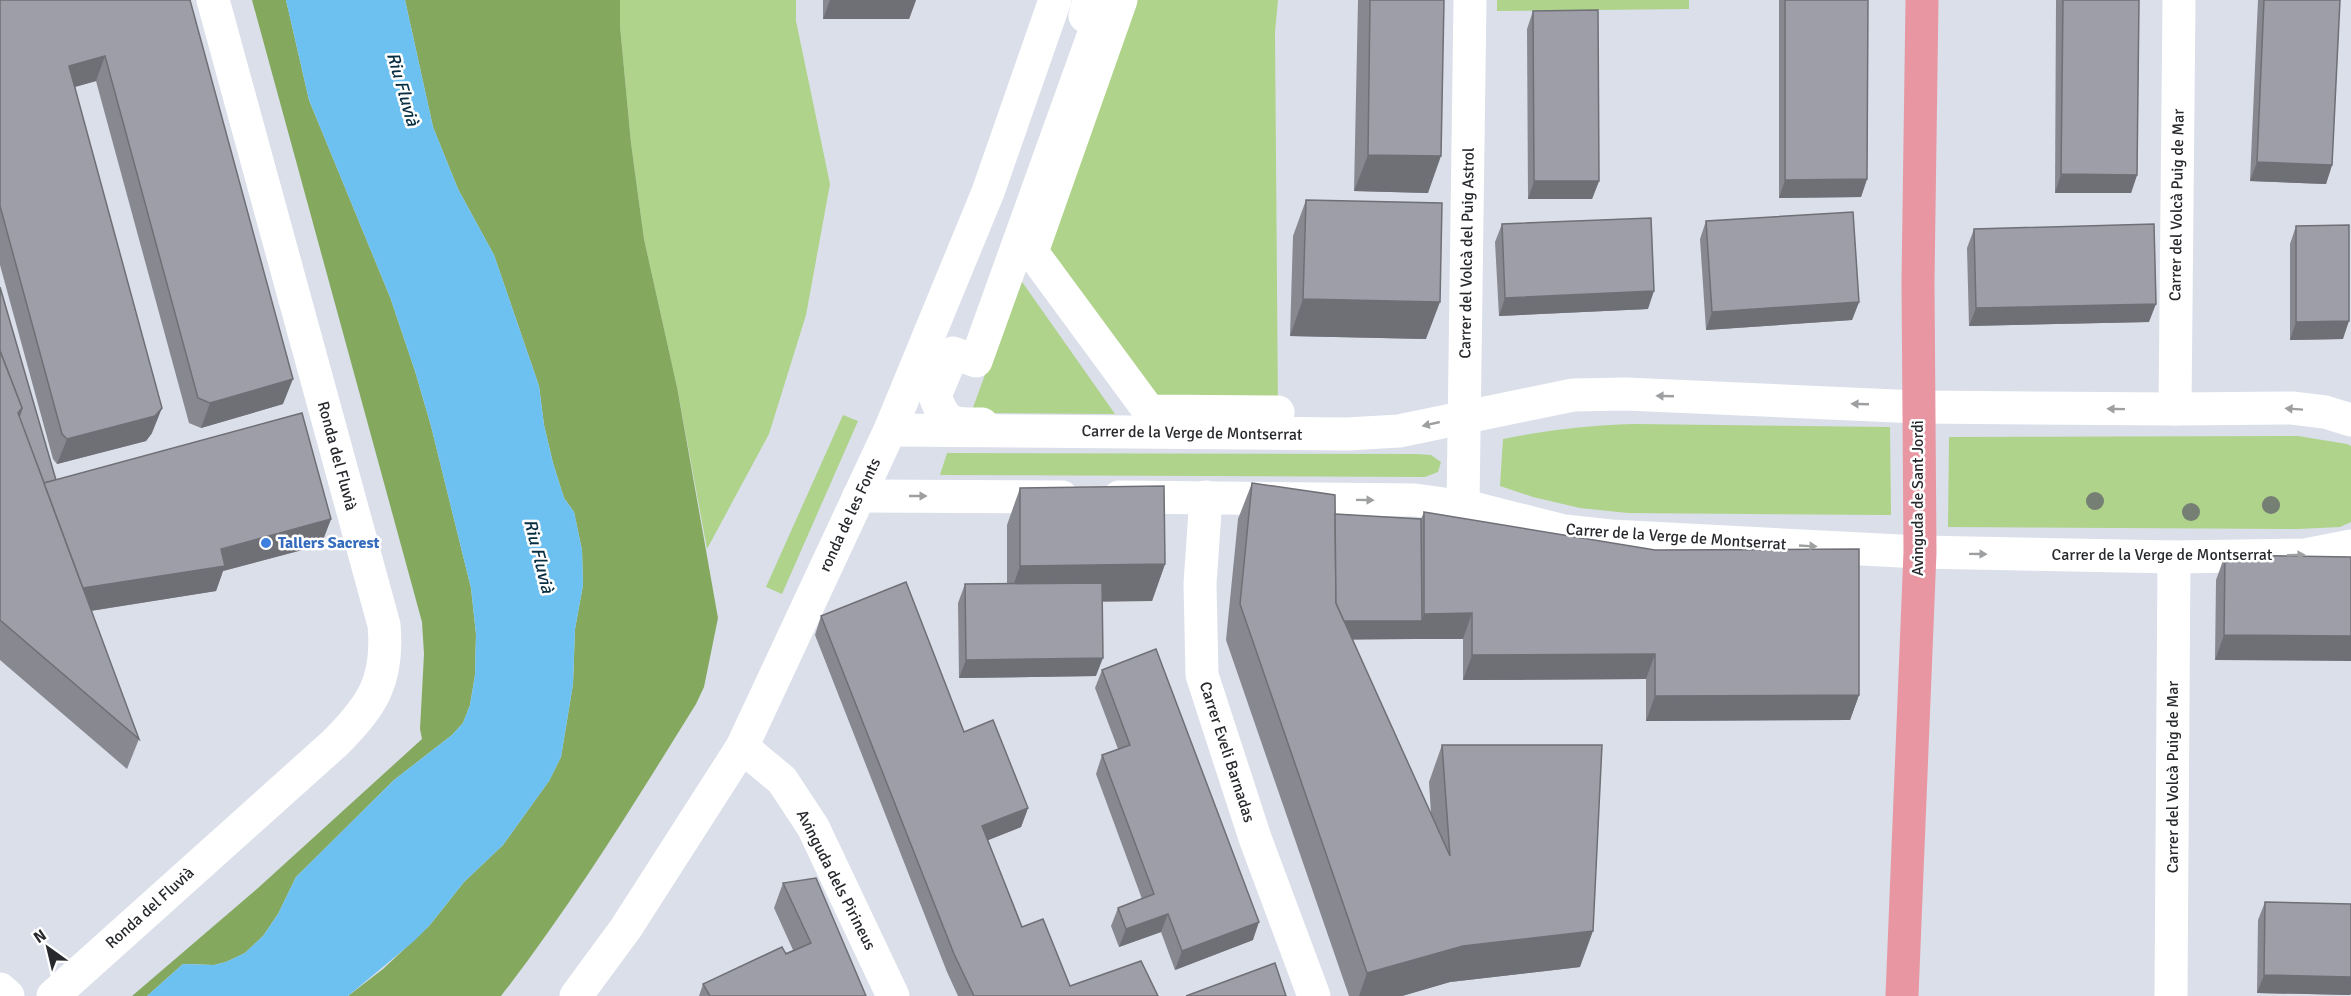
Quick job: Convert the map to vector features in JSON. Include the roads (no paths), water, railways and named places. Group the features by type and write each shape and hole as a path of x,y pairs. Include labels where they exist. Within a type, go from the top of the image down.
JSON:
{"main road":[{"name":"Avinguda de Sant Jordi","path":"1902,996 1920,552 1918,407 1922,0"}],"street":[{"name":"Ronda del Fluvià","path":"53,996 359,719 382,678 385,661 384,625 213,0"},
{"name":"ronda de les Fonts","path":"576,996 626,928 742,747 890,430 988,192 1055,0"},
{"path":"1089,0 1085,16 1095,19 1097,25 976,361 953,353 935,396 942,415 957,424 1277,425 1278,412 1149,411 1032,252 1120,0"},
{"name":"Carrer del Volcà del Puig Astrol","path":"1463,506 1470,0"},
{"name":"Carrer del Volcà Puig de Mar","path":"2175,409 2179,0"},
{"name":"Carrer de la Verge de Montserrat","path":"890,430 1347,434 1399,431 1573,394 1626,394 1918,407 2292,408 2325,412 2351,420"},
{"name":"Carrer de la Verge de Montserrat","path":"860,496 1415,500 1463,506 1564,531 1611,536 1920,552 2174,558 2304,555 2351,546"},
{"name":"Carrer Eveli Barnadas","path":"1206,497 1200,584 1202,675 1255,838 1314,996"},
{"name":"Carrer del Volcà Puig de Mar","path":"2171,996 2174,558"},
{"name":"Avinguda dels Pirineus","path":"742,747 782,780 813,827 893,996"},
{"path":"0,989 8,996"}],"water":[{"name":"Riu Fluvià","path":"286,0 405,0 433,127 458,189 494,255 539,386 544,425 553,463 564,498 574,512 582,550 583,585 575,629 573,684 561,757 549,781 503,845 464,882 414,941 348,996 147,996 183,964 214,965 226,962 245,953 263,936 278,914 296,877 394,780 452,735 463,723 470,705 475,675 476,634 471,588 431,426 390,297 309,100"}],"place":[{"name":"Tallers Sacrest","path":"266,543"}]}
